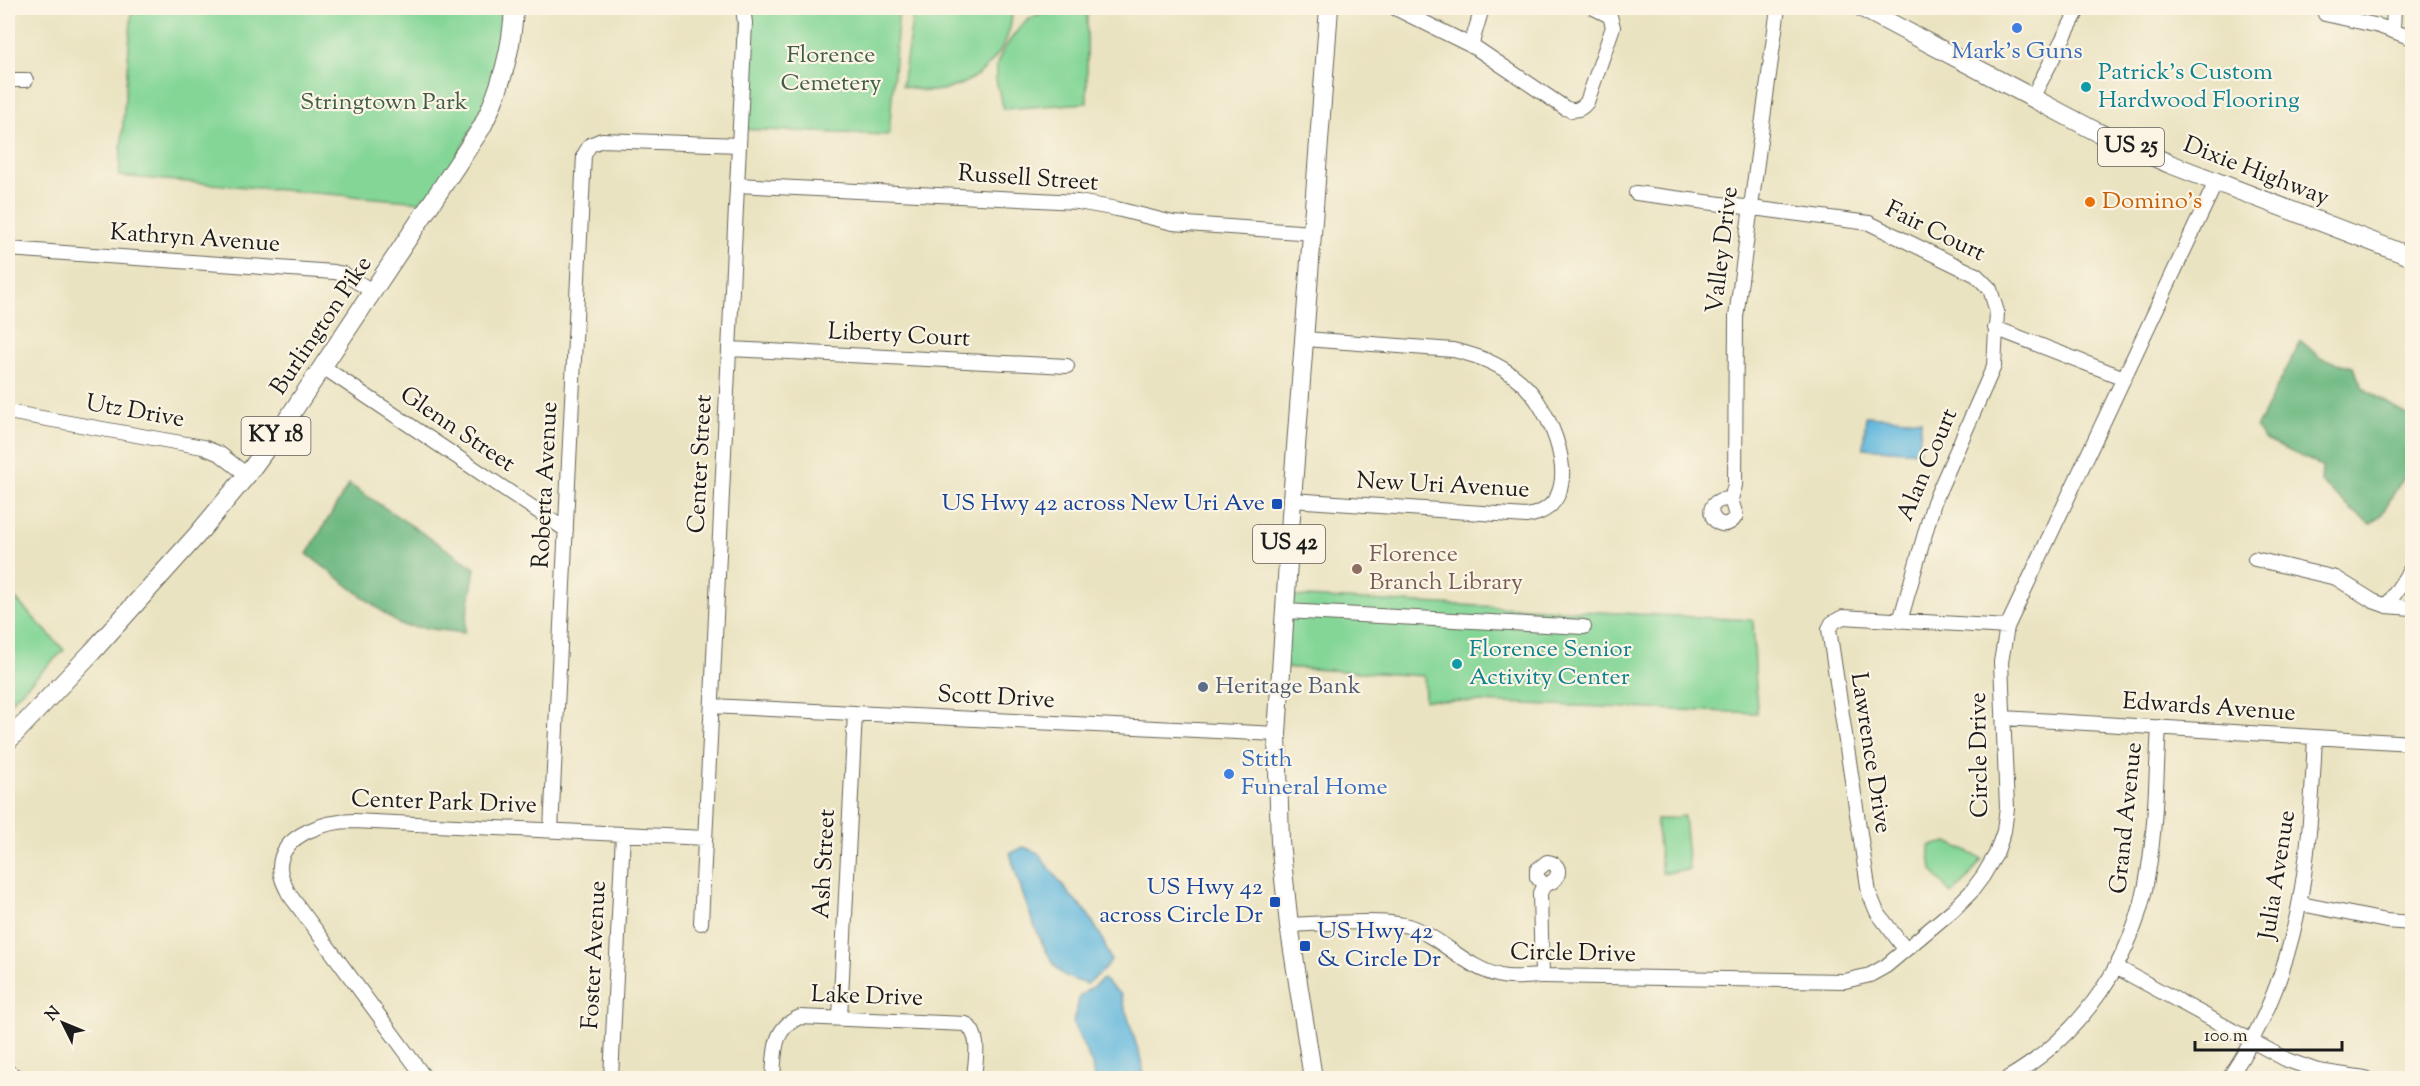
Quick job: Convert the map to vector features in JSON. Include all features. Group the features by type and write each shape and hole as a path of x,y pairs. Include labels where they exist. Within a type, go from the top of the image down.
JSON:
{"main road":[{"name":"Burlington Pike","path":"8,741 92,652 247,475 323,367 487,119 507,60 514,8"},
{"name":"US 42","path":"1313,1078 1289,925 1280,842 1277,734 1329,8"},
{"name":"Dixie Highway","path":"1862,8 2121,143 2412,257"}],"street":[{"name":"Center Street","path":"701,923 745,23 743,8"},
{"path":"1395,8 1471,46 1565,108 1580,109 1587,102 1613,27 1610,16 1594,8"},
{"path":"1471,46 1482,8"},
{"name":"Valley Drive","path":"1731,499 1735,485 1736,317 1778,8"},
{"path":"2032,98 2079,8"},
{"path":"2393,30 2394,8"},
{"path":"2325,14 2393,30 2412,38"},
{"path":"8,80 26,80"},
{"name":"Roberta Avenue","path":"551,830 584,155 591,145 602,140 739,146"},
{"name":"Circle Drive","path":"1289,925 1387,923 1407,926 1424,933 1468,962 1490,973 1510,977 1845,981 1870,975 1886,966 1954,909 1990,867 1996,854 2004,831 2007,808 2001,662 2007,627 2216,182"},
{"name":"Russell Street","path":"737,185 1078,202 1173,223 1313,233"},
{"name":"Fair Court","path":"1636,193 1869,224 1969,271 1985,282 1994,295 1997,312 1995,328"},
{"name":"Kathryn Avenue","path":"8,249 334,272 344,274 374,292"},
{"path":"1995,328 2124,378"},
{"name":"Alan Court","path":"1900,621 1934,502 1991,377 1994,366 1995,328"},
{"name":"New Uri Avenue","path":"1292,500 1526,516 1540,513 1551,503 1558,491 1562,475 1559,446 1547,416 1527,387 1500,366 1477,356 1453,350 1305,339"},
{"name":"Liberty Court","path":"729,349 1067,366"},
{"name":"Glenn Street","path":"323,367 566,530"},
{"name":"Utz Drive","path":"8,412 203,447 220,454 247,475"},
{"path":"2255,560 2336,578 2373,601 2387,606 2412,608"},
{"path":"2387,606 2412,567"},
{"path":"1285,611 1584,627"},
{"name":"Lawrence Drive","path":"1900,621 1843,617 1832,623 1828,634 1869,893 1877,912 1905,949"},
{"path":"1900,621 2007,627"},
{"name":"Scott Drive","path":"712,706 1277,734"},
{"name":"Ash Street","path":"840,1017 855,713"},
{"name":"Edwards Avenue","path":"2003,718 2412,743"},
{"name":"Grand Avenue","path":"2008,1078 2036,1060 2074,1024 2102,990 2116,967 2136,921 2148,874 2159,727"},
{"name":"Julia Avenue","path":"2229,1078 2252,1041 2282,974 2301,904 2310,828 2315,737"},
{"name":"Center Park Drive","path":"425,1078 289,894 280,870 284,853 296,840 306,832 339,821 705,838"},
{"name":"Foster Avenue","path":"611,1078 623,834"},
{"path":"1542,976 1540,894 1544,885"},
{"path":"2301,904 2386,921 2412,923"},
{"path":"2116,967 2286,1060 2338,1075 2365,1078"},
{"name":"Lake Drive","path":"773,1078 775,1042 787,1023 800,1017 840,1017 960,1023 970,1027 976,1040 974,1078"},
{"path":"8,1072 20,1078"}],"green space":[{"name":"Stringtown Park","path":"132,8 514,8 508,60 433,203 119,176"},
{"name":"Florence Cemetery","path":"743,8 899,8 889,135 740,129"},
{"path":"914,8 1012,8 1011,24 999,52 978,74 950,88 922,90 902,86"},
{"path":"1087,13 1087,103 1004,109 996,78 997,63 1019,29 1039,14"},
{"path":"2301,341 2322,359 2353,367 2363,388 2412,418 2412,463 2381,515 2370,524 2321,482 2322,466 2263,439 2256,428"},
{"path":"349,484 475,568 464,633 400,625 307,554"},
{"path":"8,591 64,650 8,704"},
{"path":"1286,596 1753,620 1757,713 1425,700 1424,676 1281,667"},
{"path":"1684,816 1689,870 1662,873 1656,820"},
{"path":"1948,842 1982,859 1965,882 1951,894 1932,870 1929,846"}],"water":[{"path":"1866,416 1921,420 1919,452 1863,448"},
{"path":"1024,847 1038,853 1070,895 1086,911 1101,936 1111,961 1087,984 1061,973 1038,933 1010,853"},
{"path":"1103,979 1121,995 1145,1078 1094,1078 1092,1065 1073,1023 1080,996"}],"place":[{"name":"Mark’s Guns","path":"2017,28"},
{"name":"Patrick’s Custom Hardwood Flooring","path":"2086,87"},
{"name":"Domino's","path":"2090,202"},
{"name":"US Hwy 42 across New Uri Ave","path":"1277,504"},
{"name":"Florence Branch Library","path":"1357,569"},
{"name":"Florence Senior Activity Center","path":"1457,664"},
{"name":"Heritage Bank","path":"1203,687"},
{"name":"Stith Funeral Home","path":"1229,774"},
{"name":"US Hwy 42 across Circle Dr","path":"1275,902"},
{"name":"US Hwy 42 & Circle Dr","path":"1305,946"}]}
